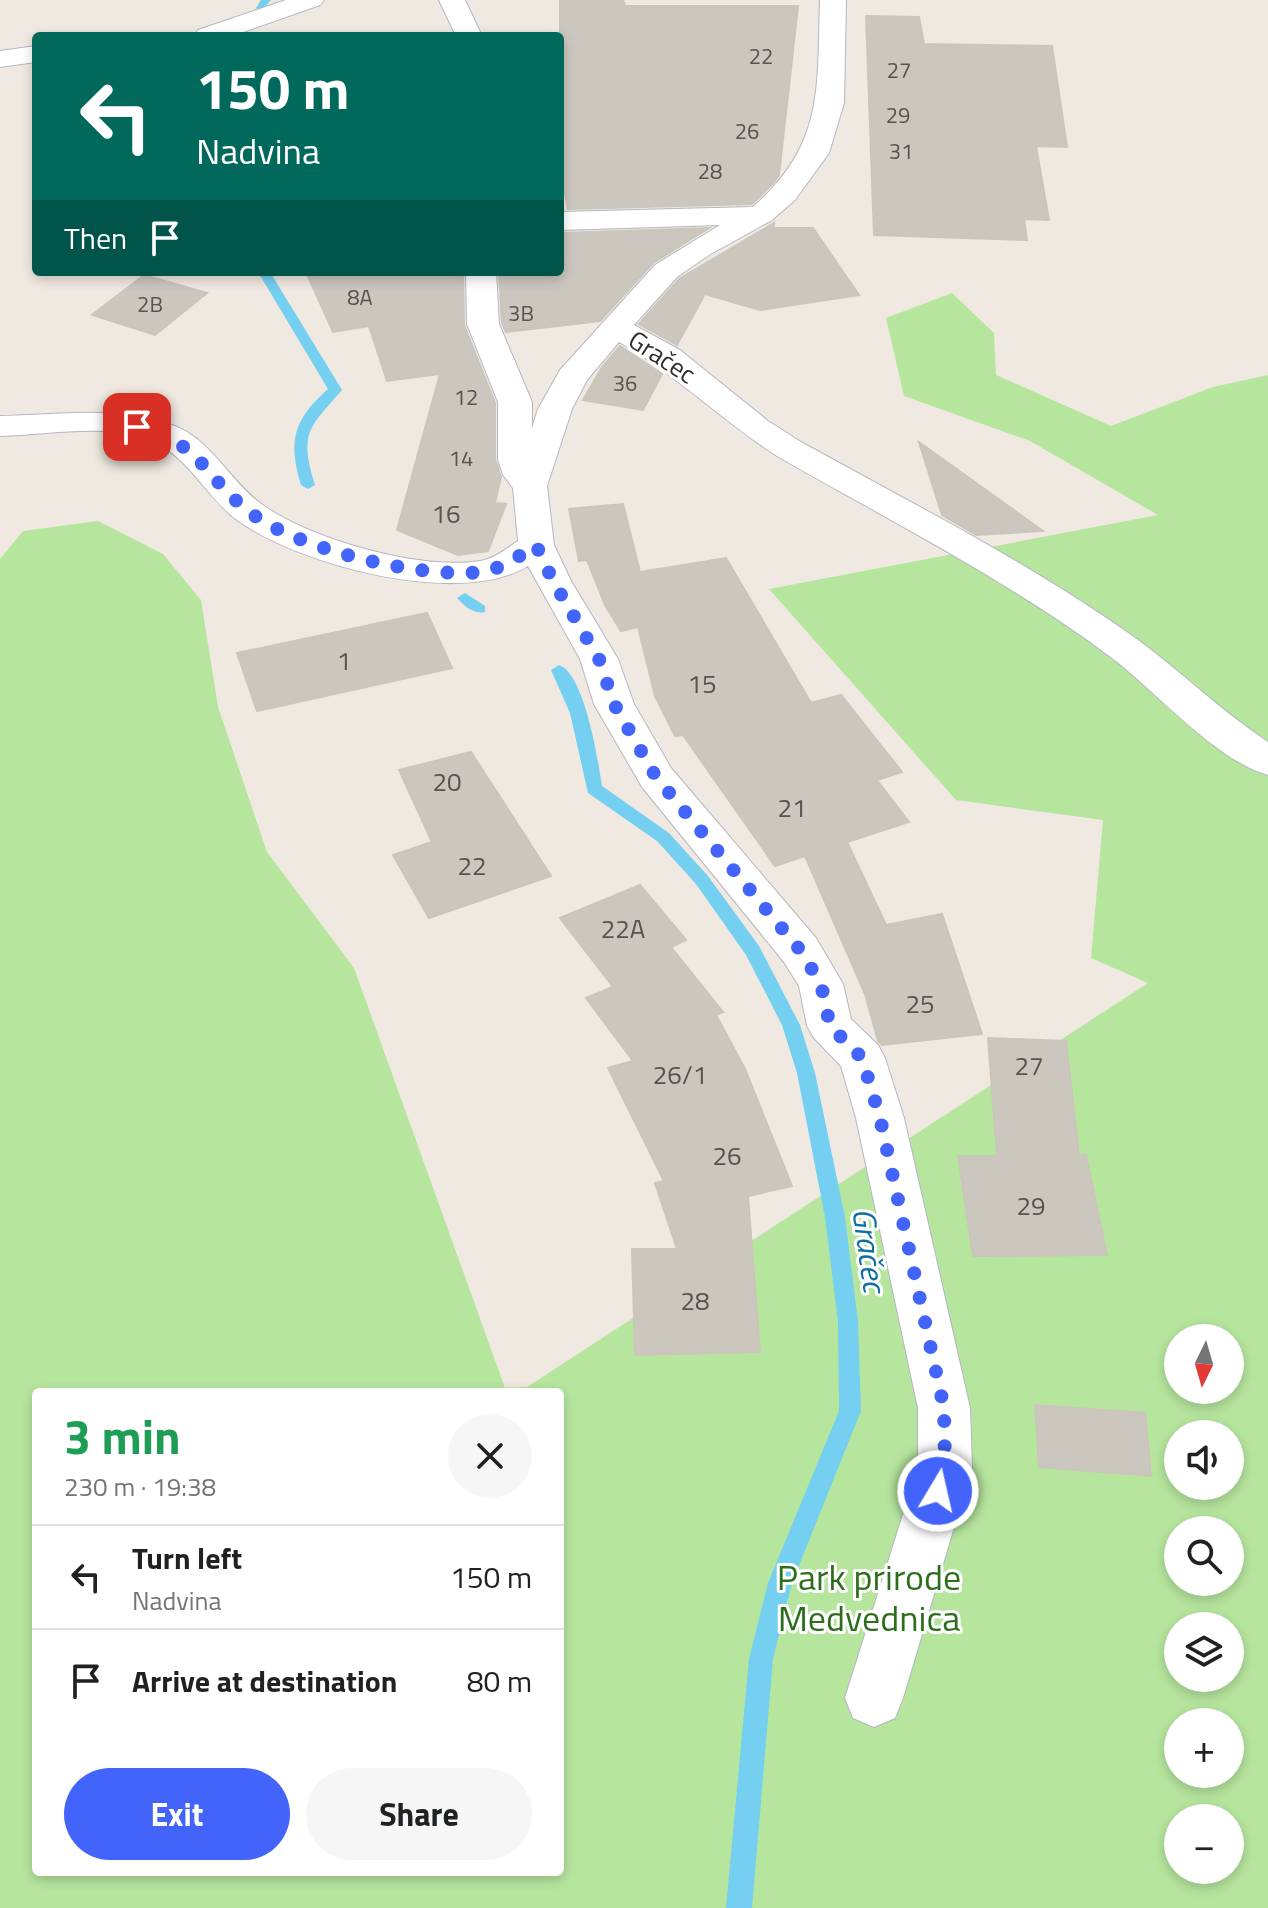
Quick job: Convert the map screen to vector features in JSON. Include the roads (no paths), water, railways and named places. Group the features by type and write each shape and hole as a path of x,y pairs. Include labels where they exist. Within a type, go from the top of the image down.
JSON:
{"street":[{"path":"219,32 311,0"},
{"path":"452,0 467,32"},
{"name":"Gračec","path":"833,0 830,103 815,153 802,174 762,214 698,249 666,271 615,327 669,357 756,428 789,449 1028,584 1126,650 1226,733 1268,761"},
{"path":"0,59 32,55"},
{"path":"564,221 762,214"},
{"path":"481,276 483,324 515,402 515,459 520,475 530,486"},
{"path":"615,327 572,377 555,409 530,486 536,545 553,581 599,659 614,704 656,777 800,950 821,984 830,1026 862,1058 880,1118 944,1408 945,1467 874,1698"},
{"path":"0,426 110,424 164,434 187,447 248,512 274,528 356,557 408,569 447,573 484,572 511,562 536,545"}],"waterway":[{"name":"Gračec","path":"261,8 266,0"},
{"name":"Gračec","path":"266,276 335,390 313,411 302,432 301,456 308,485"},
{"name":"Gračec","path":"465,598 480,609"},
{"name":"Gračec","path":"559,670 578,713 594,789 663,837 702,880 753,951 791,1025 806,1073 835,1217 848,1322 850,1411 780,1583 761,1659 739,1908"}],"park label":[{"name":"Park prirode Medvednica","path":"869,1598"}]}
